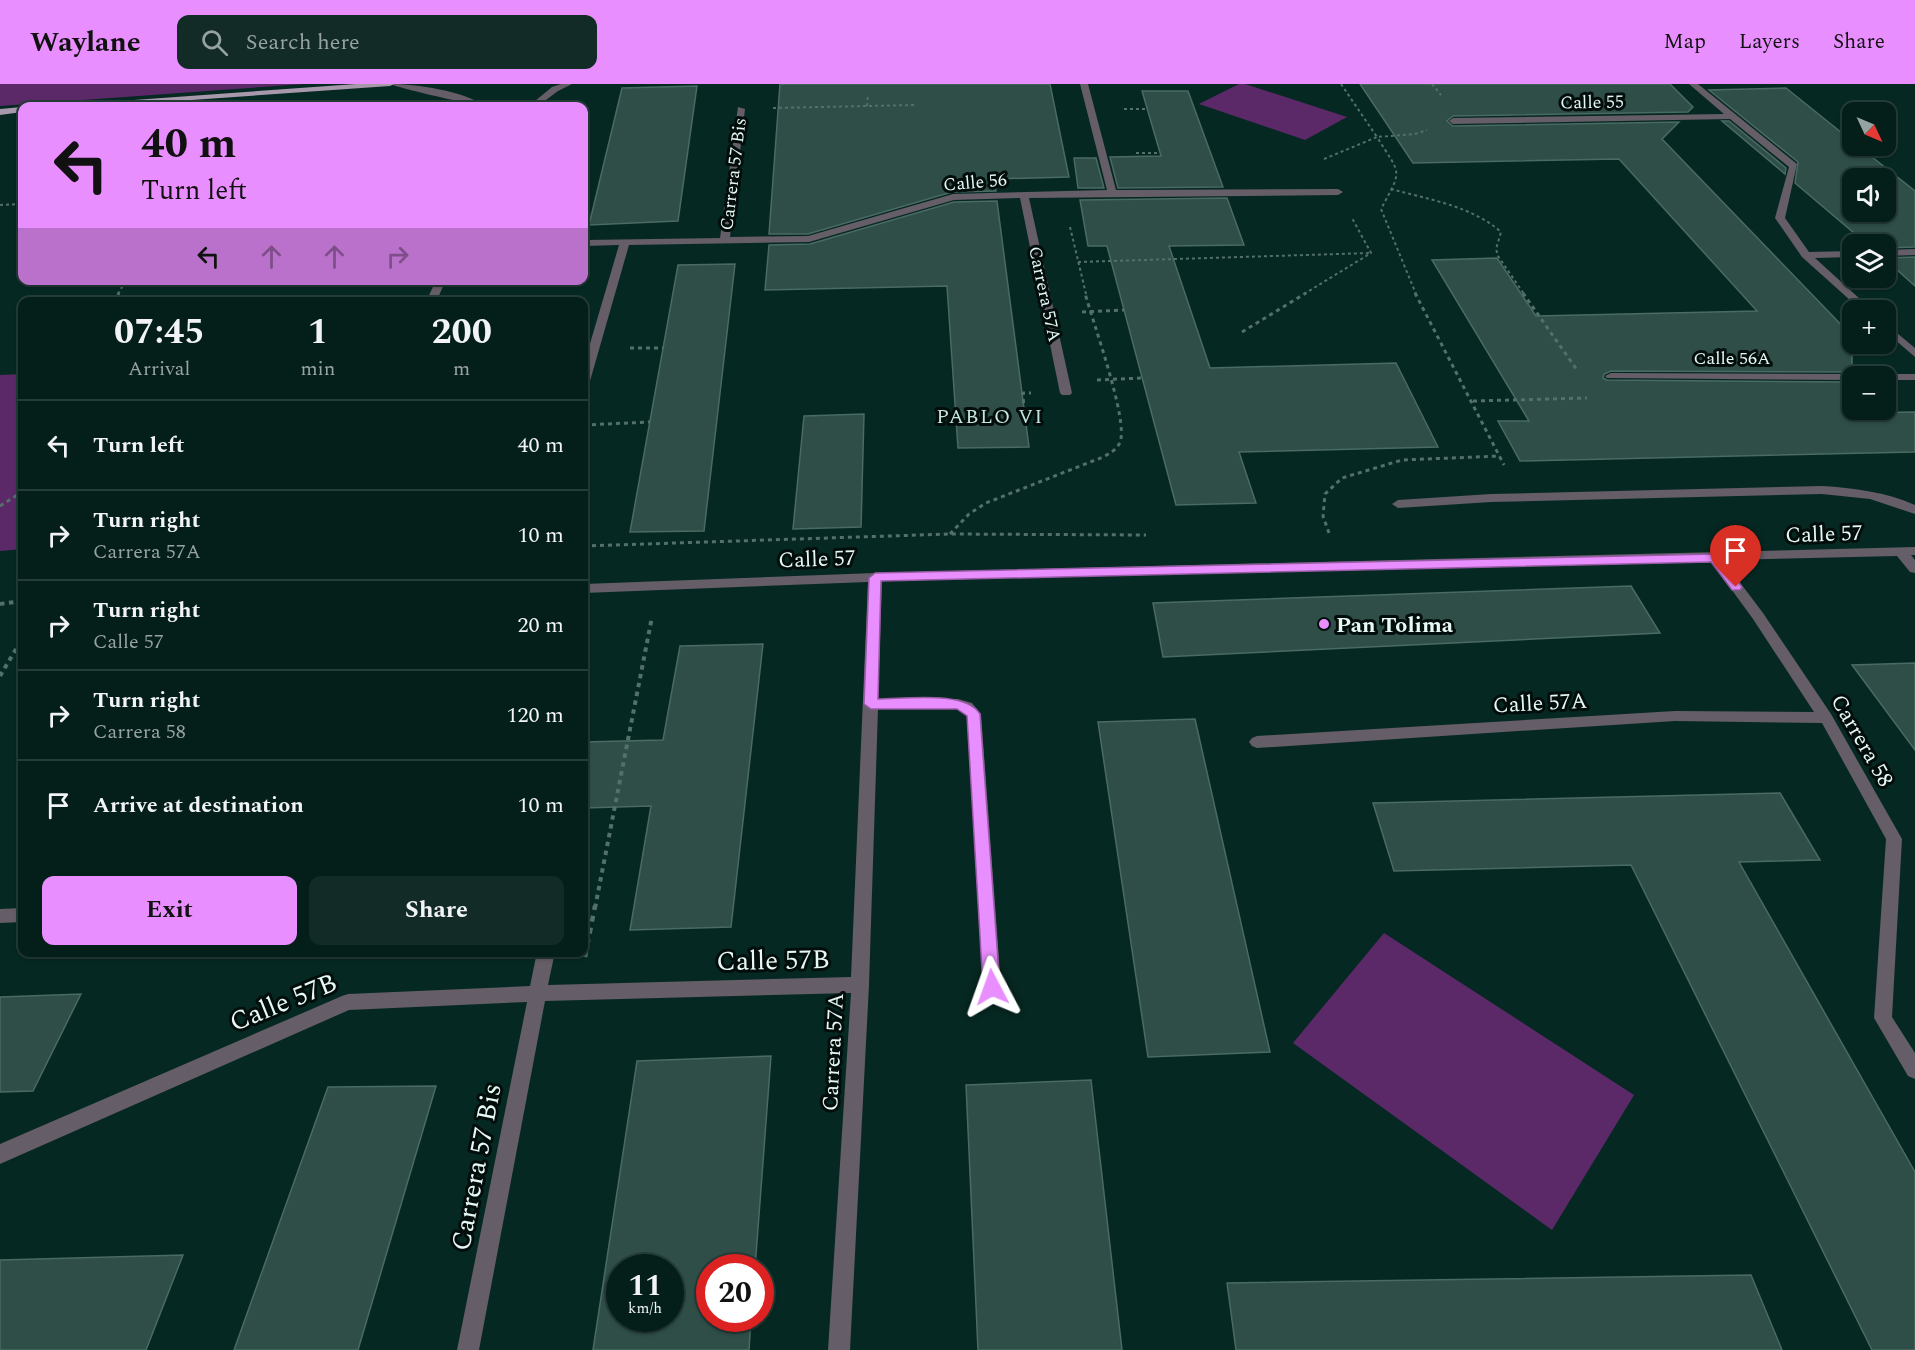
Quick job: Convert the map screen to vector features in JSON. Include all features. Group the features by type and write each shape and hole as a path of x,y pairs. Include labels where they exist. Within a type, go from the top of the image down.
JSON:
{"main road":[{"path":"135,102 392,84"},
{"path":"0,112 18,110"}],"street":[{"path":"392,84 444,94 469,102"},
{"path":"538,102 555,89 568,84"},
{"path":"1084,84 1112,193"},
{"path":"1693,84 1794,166 1780,218 1806,255 1856,300"},
{"name":"Carrera 57 Bis","path":"725,240 741,109"},
{"name":"Calle 55","path":"1453,121 1732,116"},
{"name":"Calle 56","path":"588,243 809,238 953,197 1112,193 1338,192"},
{"name":"Carrera 57A","path":"1024,195 1066,393"},
{"path":"588,367 625,241"},
{"path":"1896,253 1915,252"},
{"path":"1806,255 1842,254"},
{"path":"1896,336 1915,354"},
{"name":"Calle 56A","path":"1611,376 1842,377"},
{"path":"1896,377 1915,377"},
{"path":"1398,504 1471,499 1843,491 1891,501 1915,510"},
{"path":"1900,551 1915,569"},
{"name":"Calle 57","path":"588,588 658,584 1915,551"},
{"name":"Carrera 58","path":"1714,558 1758,616 1826,718 1894,839 1883,1018 1915,1070"},
{"name":"Carrera 57A","path":"839,1350 860,985 875,578"},
{"path":"871,704 958,704 967,707 974,714 992,987"},
{"name":"Calle 57A","path":"1257,742 1675,716 1826,718"},
{"path":"0,916 18,915"},
{"path":"537,993 545,957"},
{"name":"Calle 57B","path":"0,1154 348,1002 537,993 860,985"},
{"name":"Carrera 57 Bis","path":"468,1350 537,993"}],"path":[{"path":"1341,84 1397,170 1398,177 1381,209 1384,218 1415,293 1473,401 1521,498"},
{"path":"867,106 868,95"},
{"path":"741,109 916,105"},
{"path":"1377,137 1415,134 1453,121"},
{"path":"1391,189 1465,212 1496,225 1501,231 1496,249 1498,256 1578,372"},
{"path":"1338,192 1371,253"},
{"path":"0,206 18,204"},
{"path":"1038,263 1371,253"},
{"path":"1242,332 1371,253"},
{"path":"1064,381 1142,378"},
{"path":"1473,401 1595,398"},
{"path":"588,425 650,422"},
{"path":"0,506 18,495"},
{"path":"588,941 658,584"},
{"path":"0,604 18,602"},
{"path":"0,676 18,646"},
{"path":"578,992 585,957"}],"shaded area":[{"path":"0,84 304,84 55,102 18,102 18,105 0,106"},
{"path":"1239,84 1347,117 1305,140 1199,104"},
{"path":"18,374 18,549 0,551 0,375"},
{"path":"1384,933 1634,1095 1552,1230 1293,1043"}],"building":[{"path":"780,84 1050,84 1069,177 994,179 996,191 952,192 808,234 769,234"},
{"path":"1360,84 1670,84 1693,107 1688,112 1453,116 1447,121 1453,126 1679,122 1662,139 1842,326 1842,354 1852,354 1852,366 1842,366 1842,372 1611,371 1604,374 1603,378 1607,380 1842,382 1842,420 1896,420 1896,412 1915,412 1915,452 1520,461 1498,421 1529,421 1432,260 1497,258 1536,316 1757,311 1619,159 1413,163"},
{"path":"697,86 678,221 589,225 622,88"},
{"path":"1786,88 1842,133 1842,156 1871,156 1886,168 1842,168 1842,222 1896,222 1896,176 1915,191 1915,247 1896,248 1896,234 1855,234 1795,183 1798,162 1709,90"},
{"path":"1142,91 1188,91 1223,187 1118,188 1110,157 1161,156"},
{"path":"1722,121 1729,121 1786,168 1785,174"},
{"path":"1074,158 1096,158 1104,188 1078,188"},
{"path":"1227,198 1244,245 1169,246 1210,368 1396,363 1438,447 1239,452 1256,503 1176,505 1107,246 1088,246 1080,200"},
{"path":"997,201 1029,447 958,448 947,286 765,290 769,245 810,244 954,202"},
{"path":"1915,257 1915,286 1896,269 1896,258"},
{"path":"735,264 704,531 630,532 678,265"},
{"path":"864,414 861,527 793,529 804,416"},
{"path":"1631,586 1660,633 1163,657 1153,603"},
{"path":"763,644 731,927 630,930 651,806 588,808 588,742 663,740 680,646"},
{"path":"1915,663 1915,750 1852,665"},
{"path":"1195,719 1270,1052 1148,1057 1098,722"},
{"path":"1780,793 1820,860 1739,862 1915,1172 1915,1350 1872,1350 1631,865 1394,871 1373,803"},
{"path":"81,994 33,1091 0,1092 0,997"},
{"path":"771,1056 756,1254 696,1254 696,1332 750,1332 749,1350 593,1350 606,1265 606,1332 684,1332 684,1254 608,1254 637,1061"},
{"path":"1091,1080 1122,1350 978,1350 966,1085"},
{"path":"436,1086 358,1350 234,1350 328,1087"},
{"path":"183,1255 146,1350 0,1350 0,1260"},
{"path":"1751,1275 1782,1350 1236,1350 1227,1283"}],"place":[{"name":"Pan Tolima","path":"1324,624"}],"district":[{"name":"PABLO VI","path":"990,416"}],"route":[{"path":"992,987 974,714 967,707 958,704 871,704 875,578 1714,558 1736,587"}]}
